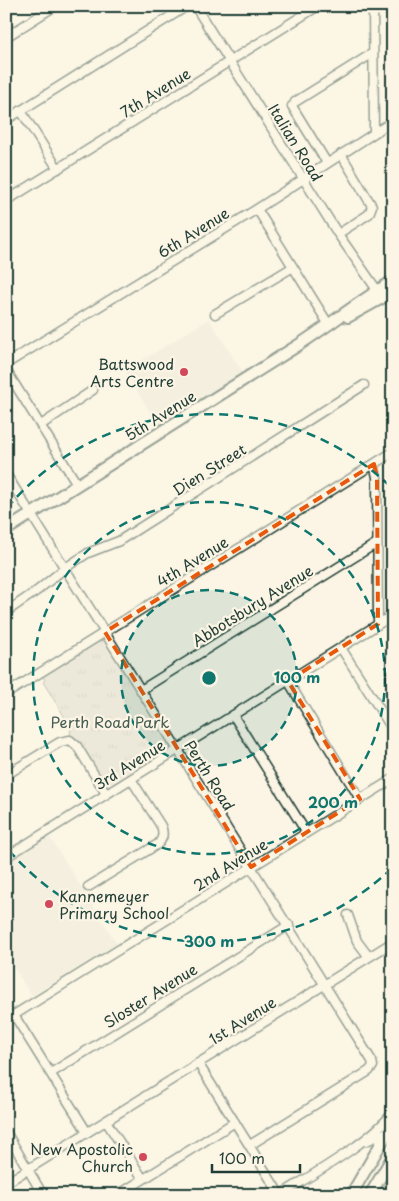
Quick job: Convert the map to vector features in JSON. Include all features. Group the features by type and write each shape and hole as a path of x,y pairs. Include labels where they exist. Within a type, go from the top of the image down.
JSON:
{"main road":[{"name":"5th Avenue","path":"6,530 329,325 339,322 379,294 393,281"},
{"name":"5th Avenue","path":"379,294 393,292"},
{"path":"379,294 393,297"},
{"path":"351,1195 391,1128"},
{"path":"370,1195 393,1156"}],"street":[{"path":"6,37 55,6"},
{"path":"6,120 186,6"},
{"name":"Italian Road","path":"195,6 338,234 379,294"},
{"name":"7th Avenue","path":"6,202 318,6"},
{"path":"374,6 374,133"},
{"path":"327,163 293,104 373,53"},
{"path":"21,111 58,169"},
{"name":"6th Avenue","path":"6,364 257,209 393,121"},
{"path":"338,234 369,214 372,206 341,154"},
{"path":"257,209 329,325"},
{"path":"216,314 293,267"},
{"path":"6,370 77,484"},
{"name":"Dien Street","path":"6,612 65,568 88,554 119,541 364,386"},
{"path":"40,425 93,390"},
{"name":"4th Avenue","path":"6,694 393,452"},
{"path":"374,464 377,476 378,624"},
{"name":"Perth Road","path":"6,474 371,1058 373,1066 371,1070 250,1145"},
{"name":"Abbotsbury Avenue","path":"142,690 377,543"},
{"name":"3rd Avenue","path":"6,857 393,615"},
{"path":"341,648 393,730"},
{"path":"288,682 360,799"},
{"path":"233,715 306,832"},
{"path":"6,775 60,742 70,740 77,746 106,794"},
{"path":"88,887 158,844 161,839 163,833 161,826 131,779"},
{"name":"2nd Avenue","path":"6,1020 393,779"},
{"path":"348,915 357,940 369,957"},
{"name":"Sloster Avenue","path":"52,1073 289,925"},
{"name":"1st Avenue","path":"6,1183 393,942"},
{"path":"14,1015 52,1073 87,1132"},
{"path":"198,1064 280,1195 357,1144 393,1112"},
{"path":"106,1121 143,1179"},
{"path":"118,1195 235,1122"},
{"path":"357,1144 391,1128"},
{"path":"6,1132 43,1195"}],"highlighted area":[{"path":"374,464 377,477 378,624 288,681 360,799 251,867 105,632"}],"shaded area":[{"name":"Battswood Arts Centre","path":"209,319 243,373 158,425 125,371"},
{"name":"Kannemeyer Primary School","path":"49,836 117,944 32,996 6,955 6,863"}],"green space":[{"name":"Perth Road Park","path":"102,640 107,643 171,747 170,751 110,787 104,783 70,737 71,727 43,682 45,680 42,675"},
{"path":"393,1166 393,1195 377,1195"}],"place":[{"name":"Battswood Arts Centre","path":"184,372"},
{"name":"Kannemeyer Primary School","path":"49,904"},
{"name":"New Apostolic Church","path":"143,1157"}]}
